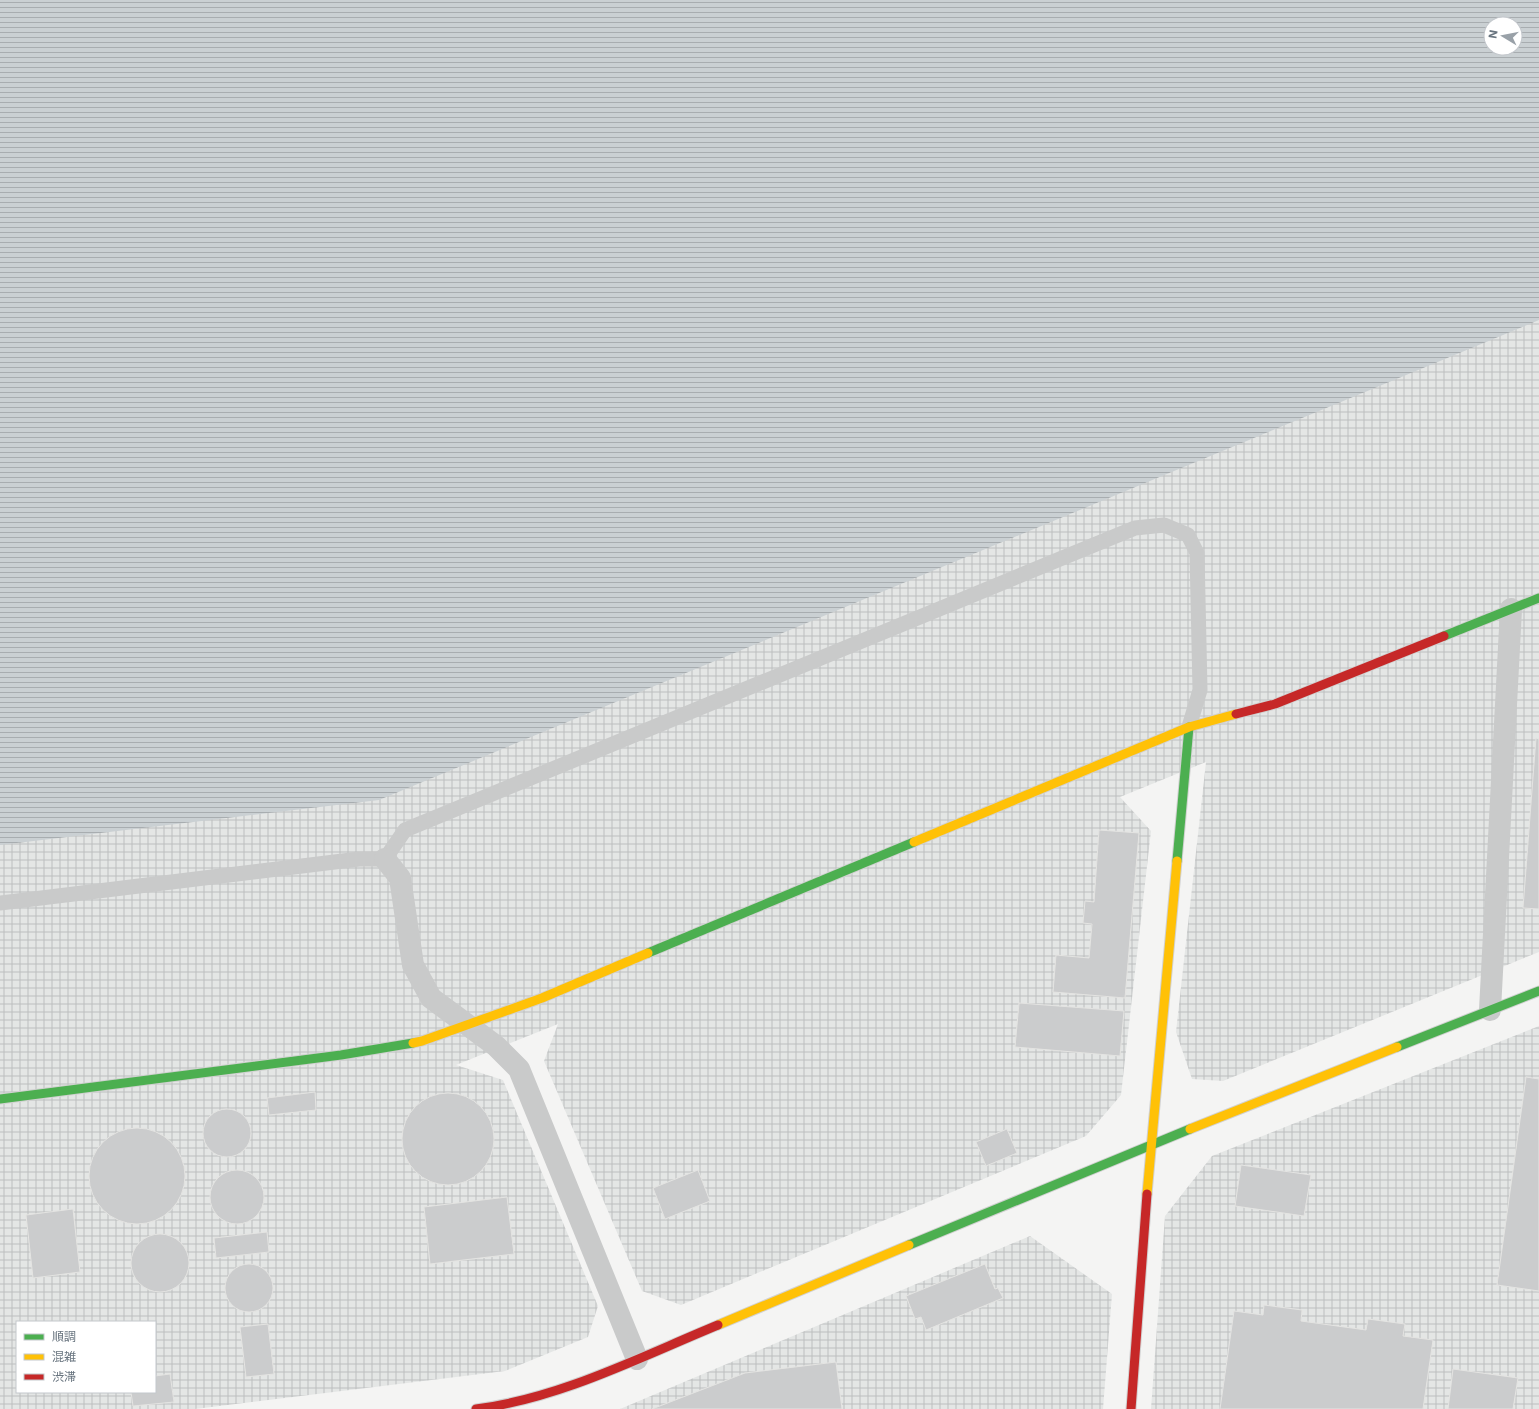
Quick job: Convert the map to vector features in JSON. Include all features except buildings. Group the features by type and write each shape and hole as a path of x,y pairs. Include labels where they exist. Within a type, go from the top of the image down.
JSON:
{"street":[{"path":"0,1099 341,1055 422,1041 550,995 1189,727 1275,704 1539,598"},
{"path":"1490,1010 1512,609"},
{"path":"1131,1409 1151,1144 1189,727"},
{"path":"385,859 400,878 413,965 431,998 496,1046 519,1069 637,1359"},
{"path":"476,1409 499,1406 574,1385 1151,1144 1539,991"}],"lane":[{"path":"0,903 358,859 385,859 405,830 1135,528 1164,525 1188,535 1197,553 1200,690 1189,727"}],"shaded area":[{"path":"0,0 1539,0 1539,952 1223,1081 1192,1079 1176,1032 1206,762 1120,797 1151,831 1121,1095 1086,1136 681,1305 642,1291 544,1061 558,1024 456,1065 503,1080 598,1306 588,1337 505,1371 195,1409 0,1409"},
{"path":"0,0 1539,0 1539,320 379,800 0,845"},
{"path":"1539,1026 1539,1409 1151,1409 1165,1216 1212,1156"},
{"path":"1030,1236 1112,1294 1103,1409 620,1409"}],"traffic: fast":[{"path":"1444,636 1539,598"},
{"path":"1177,861 1189,727"},
{"path":"648,953 914,842"},
{"path":"1397,1047 1539,991"},
{"path":"0,1099 341,1055 413,1043"},
{"path":"909,1245 1190,1129"}],"traffic: slow":[{"path":"914,842 1189,727 1236,714"},
{"path":"1147,1194 1177,861"},
{"path":"413,1043 542,998 648,953"},
{"path":"1190,1129 1397,1047"},
{"path":"718,1325 909,1245"}],"traffic: jam":[{"path":"1236,714 1275,704 1444,636"},
{"path":"1131,1409 1147,1194"},
{"path":"476,1409 508,1404 569,1386 630,1363 718,1325"}]}
